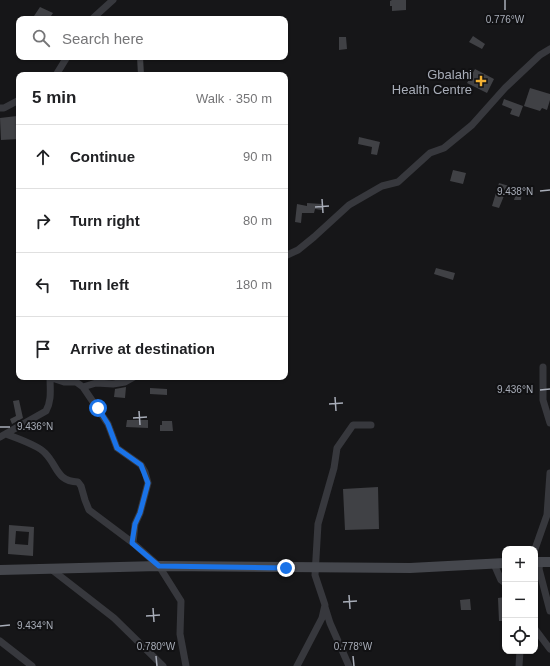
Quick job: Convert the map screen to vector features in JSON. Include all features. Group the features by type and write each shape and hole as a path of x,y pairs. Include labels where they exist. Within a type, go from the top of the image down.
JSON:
{"street":[{"path":"95,16 113,0"},
{"path":"288,255 298,250 314,237 349,205 382,186 398,182 430,153 444,148 472,125 505,88 540,55 550,49"},
{"path":"58,72 65,60"},
{"path":"0,108 4,108 16,102"},
{"path":"543,367 543,400 550,423"},
{"path":"3,435 46,411 49,405 51,380"},
{"path":"58,380 64,382 76,382 83,387 108,424 117,448 141,465 147,477 148,483 140,513 135,524 132,543"},
{"path":"83,387 96,383 113,384 129,380"},
{"path":"349,666 330,623 315,575 318,524 334,468 338,448 353,425 371,425"},
{"path":"3,435 27,442 45,452 61,476 69,481 78,482 90,510 159,566 181,601 180,634 186,666"},
{"path":"536,546 547,515 550,473"},
{"path":"542,562 539,569 550,611"},
{"path":"0,570 159,566 410,568 502,563"},
{"path":"494,564 502,580"},
{"path":"50,569 114,618 163,666"},
{"path":"297,666 322,618 325,605"},
{"path":"538,633 550,649"},
{"path":"0,641 32,666"},
{"path":"519,666 520,654"}],"building":[{"path":"406,0 406,10 392,11 390,1"},
{"path":"40,7 53,13 51,16 34,16"},
{"path":"473,36 485,44 482,49 469,42"},
{"path":"339,37 346,37 347,49 339,50"},
{"path":"137,60 143,60 144,72 138,72"},
{"name":"Gbalahi Health Centre","path":"475,69 494,79 487,93 467,83"},
{"path":"530,88 550,94 547,110 542,108 540,111 524,106"},
{"path":"504,99 523,106 519,117 510,114 512,109 502,105"},
{"path":"16,116 16,139 1,140 0,118"},
{"path":"359,137 380,142 377,155 371,154 372,147 358,144"},
{"path":"453,170 466,173 463,184 450,181"},
{"path":"499,183 522,190 521,200 514,200 516,194 506,191 499,208 492,206"},
{"path":"307,203 322,204 322,210 315,209 314,213 302,213 301,223 295,222 297,204 307,206"},
{"path":"436,268 455,273 453,280 434,274"},
{"path":"126,387 125,398 114,397 115,389"},
{"path":"150,388 167,389 167,395 150,394"},
{"path":"19,400 23,418 12,424 10,419 16,416 13,401"},
{"path":"127,420 148,420 148,428 126,427"},
{"path":"162,421 172,421 173,431 160,431"},
{"path":"378,487 379,529 345,530 343,489"},
{"path":"9,525 34,527 33,556 8,554","holes":["16,531 29,532 28,545 15,544"]},
{"path":"502,597 502,621 499,621 498,598"},
{"path":"470,599 471,610 461,610 460,600"}],"place":[{"name":"Gbalahi Health Centre","path":"481,81"}],"route":[{"path":"98,408 108,424 117,448 141,465 145,472 148,483 147,491 135,524 132,543 159,566 286,568"}]}
